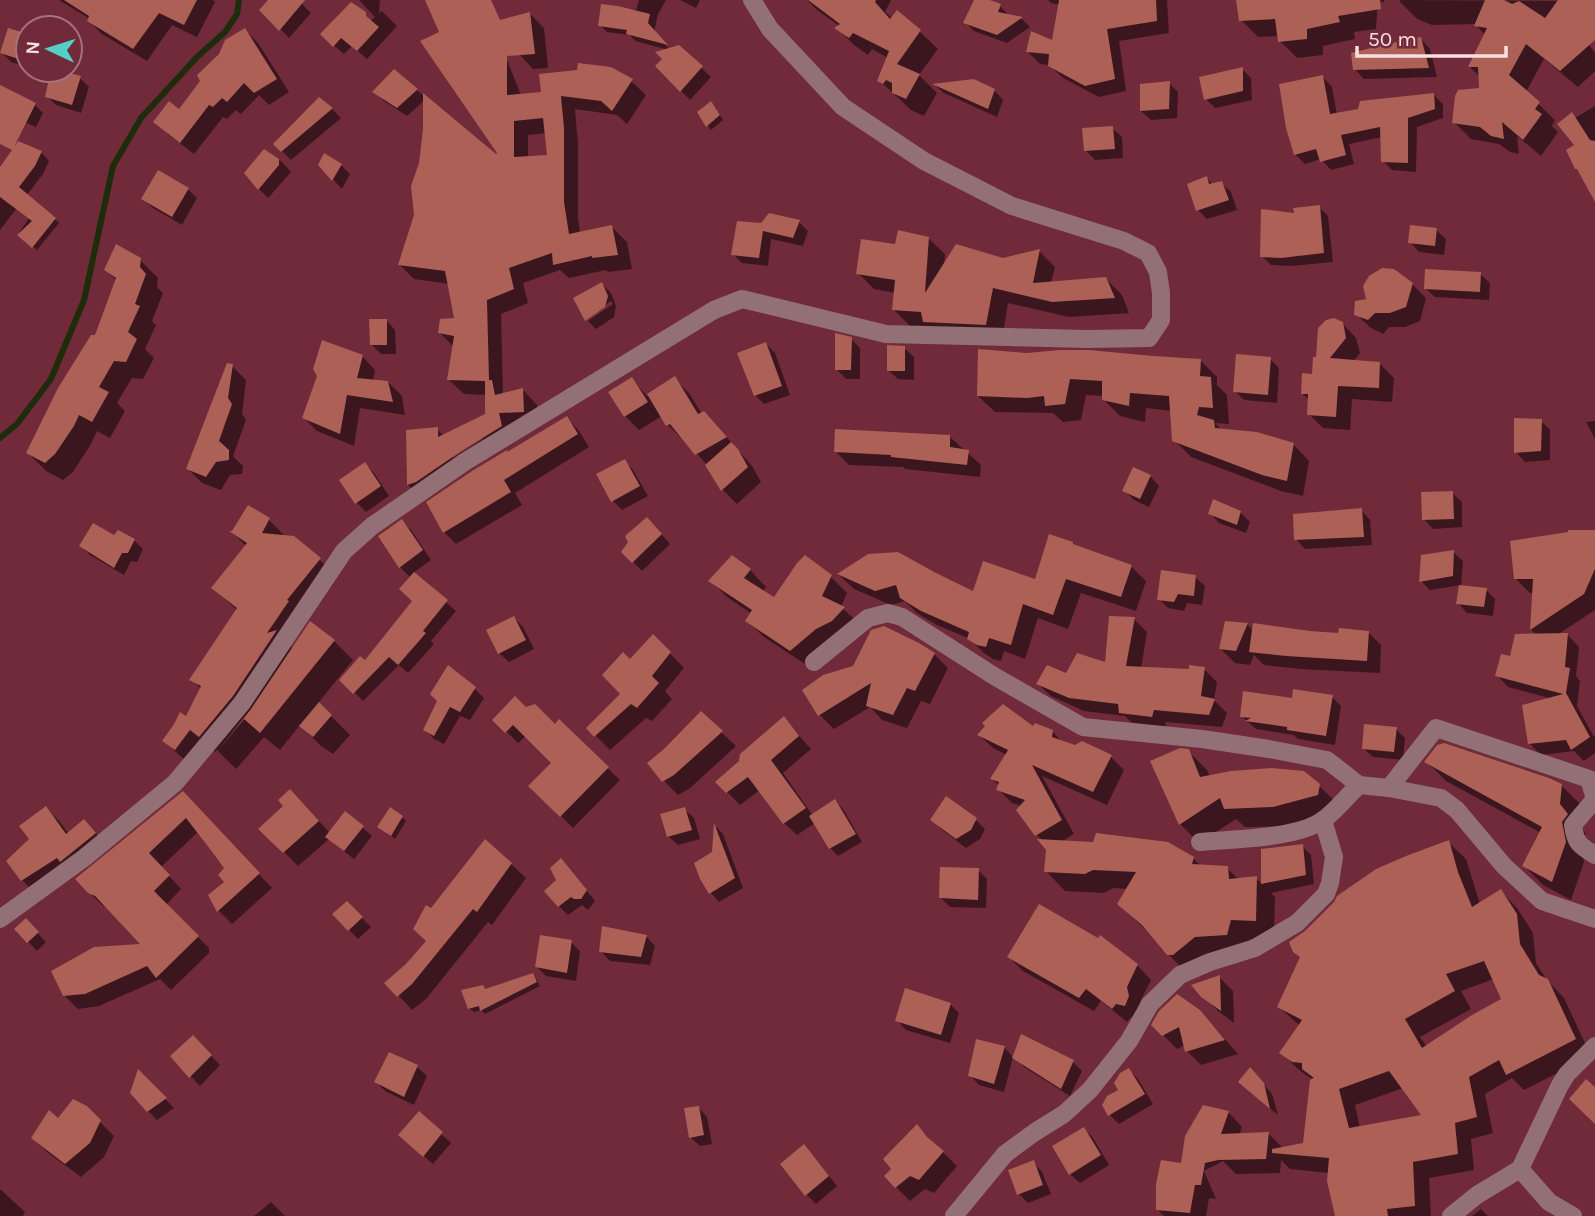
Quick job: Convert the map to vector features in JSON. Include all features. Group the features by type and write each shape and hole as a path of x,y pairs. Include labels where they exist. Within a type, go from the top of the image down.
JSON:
{"street":[{"path":"0,919 84,858 175,783 242,703 344,551 372,526 466,461 714,310 742,299 886,334 1087,340 1149,338 1161,320 1161,293 1158,272 1148,253 1124,241 1012,206 924,161 843,107 770,29 751,0"},
{"path":"814,662 868,618 887,613 902,617 994,676 1083,727 1202,739 1327,760 1359,785 1441,798 1457,810 1504,866 1542,901 1595,919"},
{"path":"1389,788 1436,728 1589,779 1595,799 1573,825 1574,838 1583,848 1595,855"},
{"path":"1200,842 1293,832 1323,820 1359,785"},
{"path":"954,1216 1005,1154 1064,1114 1090,1090 1129,1041 1150,1004 1180,975 1255,948 1297,923 1326,894 1334,858 1323,820"},
{"path":"1451,1216 1477,1195 1520,1169 1560,1085 1567,1074 1595,1046"},
{"path":"1520,1169 1549,1202 1573,1216"}],"building":[{"path":"64,0 197,0 184,25 159,13 133,49 87,21 89,16"},
{"path":"268,0 305,0 279,31 259,10"},
{"path":"425,0 491,0 500,20 530,12 535,54 507,56 507,95 541,92 539,74 577,70 578,63 611,67 633,79 612,111 601,101 561,96 564,202 569,234 612,225 618,255 592,256 553,265 552,253 509,268 514,289 487,300 489,380 492,380 495,395 523,388 524,412 499,413 502,426 416,482 407,485 406,430 438,427 438,437 485,414 485,381 447,380 454,336 438,333 440,319 454,318 445,271 398,265 414,215 411,186 419,163 423,93 497,153 420,41 439,32","holes":["543,118 547,155 514,157 514,121"]},
{"path":"808,0 876,0 890,19 897,10 921,30 897,64 920,74 906,99 892,93 892,83 886,80 883,84 877,81 889,51 853,33 849,38 834,28 840,24"},
{"path":"974,0 990,0 1001,4 998,12 1023,17 997,35 963,23"},
{"path":"1059,0 1156,0 1157,21 1107,29 1115,79 1085,86 1048,66 1049,54 1026,52 1031,31 1052,40"},
{"path":"1236,0 1380,0 1381,9 1338,16 1340,22 1307,29 1307,39 1278,42 1275,19 1239,21"},
{"path":"1485,0 1504,0 1512,4 1519,1 1545,18 1558,0 1595,0 1595,40 1560,71 1526,44 1509,75 1540,102 1535,109 1542,114 1523,140 1502,122 1504,139 1491,136 1480,127 1452,123 1458,90 1479,88 1478,67 1468,67 1487,28 1474,26"},
{"path":"351,2 366,12 366,16 379,27 357,51 341,38 333,47 320,34"},
{"path":"601,4 650,14 648,23 668,45 626,34 627,30 598,26"},
{"path":"8,28 14,30 14,58 0,53"},
{"path":"245,28 277,79 254,93 244,83 227,102 222,98 213,107 209,105 180,143 153,122 169,101 179,109 200,81 197,75 219,54 225,40"},
{"path":"1421,37 1429,68 1353,70 1351,53"},
{"path":"679,45 703,66 680,92 655,66 662,59 655,52"},
{"path":"1243,67 1243,91 1204,100 1199,77"},
{"path":"394,69 418,89 397,108 372,92"},
{"path":"1323,75 1330,114 1358,109 1360,101 1434,93 1435,109 1408,118 1408,163 1381,162 1380,127 1341,135 1346,155 1320,162 1316,149 1294,155 1286,128 1279,84"},
{"path":"974,79 995,89 988,109 932,84"},
{"path":"1170,81 1169,109 1140,111 1140,84"},
{"path":"48,84 79,84 72,105 45,97"},
{"path":"0,85 36,103 14,147 18,141 42,151 35,166 19,187 56,218 32,248 17,235 32,221 0,197 0,167 12,150 0,144"},
{"path":"319,97 333,108 281,152 273,144"},
{"path":"711,101 720,115 706,127 697,112"},
{"path":"1572,112 1590,140 1595,141 1595,202 1566,150 1574,145 1557,124"},
{"path":"1113,126 1115,149 1084,151 1082,128"},
{"path":"264,149 279,159 279,165 258,190 244,173"},
{"path":"324,153 342,164 332,181 318,165"},
{"path":"158,170 189,188 172,217 141,199"},
{"path":"1207,176 1209,184 1222,181 1229,200 1196,211 1187,184"},
{"path":"1320,205 1324,253 1281,258 1260,257 1261,209 1294,213 1293,208"},
{"path":"769,213 800,220 793,238 763,231 759,258 731,255 737,221 761,223"},
{"path":"1410,225 1437,228 1435,246 1408,243"},
{"path":"898,230 929,237 925,293 956,244 1003,258 1040,249 1033,283 1106,277 1115,298 1052,302 993,288 986,325 923,322 921,312 892,310 895,280 856,274 861,239 895,244"},
{"path":"116,244 141,258 140,267 146,274 135,304 140,306 128,332 137,339 126,362 114,361 99,387 109,392 92,422 79,415 55,454 45,463 26,453 58,388 91,335 95,335 116,278 104,270"},
{"path":"1382,268 1394,269 1413,283 1406,307 1390,313 1375,313 1368,320 1354,315 1355,301 1366,299 1363,286 1369,276"},
{"path":"1425,269 1481,272 1480,292 1424,289"},
{"path":"602,282 608,296 605,307 585,321 573,298"},
{"path":"1334,318 1343,322 1346,338 1330,358 1380,362 1379,388 1338,386 1336,417 1307,415 1308,394 1301,394 1302,373 1312,374 1318,328 1326,320"},
{"path":"369,319 387,319 387,345 370,345"},
{"path":"835,333 852,337 851,370 835,370"},
{"path":"322,340 363,355 357,378 388,381 393,402 347,395 340,434 302,418 317,376 313,369"},
{"path":"766,342 782,386 754,396 737,353"},
{"path":"887,345 905,346 905,371 887,371"},
{"path":"978,349 1027,353 1089,350 1201,359 1200,376 1211,377 1213,408 1199,407 1197,415 1214,420 1215,428 1257,432 1294,443 1287,481 1262,475 1172,441 1169,396 1130,393 1129,406 1102,400 1102,381 1070,379 1065,404 1045,406 1044,396 977,396"},
{"path":"1236,354 1271,357 1268,395 1233,392"},
{"path":"227,363 233,364 228,398 232,404 219,441 229,450 229,460 216,462 206,477 186,469"},
{"path":"675,376 698,414 704,411 727,437 695,455 670,424 666,426 647,394"},
{"path":"632,377 648,402 624,417 608,392"},
{"path":"567,416 578,434 504,480 511,492 443,533 426,502 472,471"},
{"path":"1514,418 1542,419 1541,451 1514,453"},
{"path":"835,429 950,435 950,447 969,450 967,465 891,455 834,452"},
{"path":"731,442 748,467 721,491 705,465"},
{"path":"625,459 640,486 611,502 596,474"},
{"path":"365,462 381,486 355,504 339,480"},
{"path":"1133,467 1151,475 1140,499 1122,491"},
{"path":"1453,491 1454,519 1422,520 1421,492"},
{"path":"1213,499 1241,511 1237,525 1208,514"},
{"path":"248,505 270,518 262,533 294,536 321,558 287,600 289,601 267,633 277,630 233,696 199,737 190,730 175,750 162,741 180,712 186,716 201,686 189,680 237,608 211,588 247,543 229,531 232,531"},
{"path":"1362,508 1364,537 1294,540 1293,514"},
{"path":"647,517 662,534 632,563 621,552 628,542 625,536"},
{"path":"402,519 423,550 399,568 378,536"},
{"path":"93,523 114,535 118,530 135,539 128,553 122,553 114,568 79,546"},
{"path":"1568,530 1595,530 1595,569 1584,594 1530,630 1533,579 1514,579 1510,541"},
{"path":"1049,534 1132,565 1121,597 1066,579 1053,615 1023,604 1011,645 989,638 986,647 977,645 967,639 969,632 921,611 900,598 896,585 875,591 837,574 868,554 898,552 973,591 983,561 1035,579"},
{"path":"1454,550 1453,576 1419,582 1421,555"},
{"path":"732,555 751,569 744,578 774,597 805,555 832,575 822,596 845,607 832,621 816,629 790,651 745,621 752,610 708,581"},
{"path":"1161,570 1196,575 1194,596 1178,594 1174,602 1157,600"},
{"path":"414,572 448,600 423,631 426,633 398,665 389,657 353,694 339,680 360,656 365,660 412,601 399,589"},
{"path":"1459,585 1487,588 1484,607 1456,604"},
{"path":"514,616 526,640 498,654 486,630"},
{"path":"1109,616 1135,617 1126,666 1189,669 1189,665 1205,667 1201,696 1215,699 1209,715 1154,710 1152,717 1119,713 1118,704 1069,698 1036,684 1047,665 1066,673 1077,653 1105,662"},
{"path":"310,621 335,640 260,733 244,719 217,752 251,709"},
{"path":"1225,621 1248,623 1236,651 1219,649"},
{"path":"1253,623 1338,633 1339,628 1369,631 1367,661 1249,652"},
{"path":"884,626 935,653 915,691 907,688 893,715 866,706 871,683 818,716 802,690 823,675 853,666 871,630"},
{"path":"1568,633 1565,667 1570,668 1566,693 1590,737 1571,750 1566,740 1528,744 1522,705 1563,694 1495,676 1501,654 1510,656 1515,634"},
{"path":"653,634 671,652 652,676 659,683 637,708 631,704 594,737 586,728 620,694 602,675 623,652 630,659"},
{"path":"448,665 476,687 460,712 450,707 434,736 423,730 437,701 430,694"},
{"path":"1293,689 1333,695 1326,736 1245,721 1251,718 1240,717 1243,691 1292,698"},
{"path":"515,696 526,707 535,704 555,724 559,719 609,767 560,817 528,786 551,763 513,725 505,733 492,720"},
{"path":"319,702 332,715 313,737 299,726"},
{"path":"1003,704 1033,726 1035,723 1053,730 1052,737 1075,745 1082,741 1112,755 1093,792 1032,765 1062,820 1035,836 1016,810 1025,800 996,790 999,782 990,779 1008,750 977,735 985,726 982,723"},
{"path":"701,711 723,731 674,775 662,782 647,763"},
{"path":"784,716 799,736 771,760 806,808 783,824 748,777 726,793 715,782 739,761 740,754"},
{"path":"1364,724 1397,727 1394,752 1362,749"},
{"path":"1444,743 1562,784 1560,804 1568,814 1562,822 1566,842 1552,882 1522,866 1542,827 1424,762 1437,745"},
{"path":"1180,748 1189,749 1200,777 1231,771 1272,768 1304,771 1320,784 1318,795 1273,807 1224,809 1220,798 1179,825 1150,761"},
{"path":"290,789 319,821 283,853 258,829 283,806 278,800"},
{"path":"183,791 260,873 217,912 208,895 224,882 218,875 224,868 186,818 149,853 170,875 154,891 199,936 156,978 147,966 85,994 63,996 51,971 94,947 140,944 95,896 88,893 75,879"},
{"path":"946,796 977,818 971,830 956,839 930,820"},
{"path":"835,799 856,834 829,849 809,816"},
{"path":"46,806 66,834 84,819 96,833 60,862 57,858 21,881 6,861 29,839 19,826"},
{"path":"390,807 403,816 391,836 377,827"},
{"path":"685,807 692,830 667,837 660,814"},
{"path":"345,811 364,826 344,851 325,837"},
{"path":"714,823 735,878 709,894 694,863 712,852"},
{"path":"1096,833 1168,842 1194,857 1192,864 1228,866 1229,879 1257,876 1256,921 1231,920 1227,935 1195,937 1173,955 1167,955 1143,926 1117,904 1136,872 1044,872 1046,850 1037,839 1093,842"},
{"path":"485,839 512,863 477,912 473,909 412,984 397,997 384,983 406,964 426,941 413,929 426,905 431,908"},
{"path":"1449,840 1472,907 1501,889 1517,914 1520,944 1539,975 1548,979 1576,1039 1506,1075 1499,1060 1469,1077 1477,1117 1455,1123 1458,1154 1413,1162 1415,1206 1387,1209 1388,1216 1335,1216 1327,1181 1329,1158 1272,1153 1272,1149 1303,1143 1310,1080 1314,1078 1302,1069 1302,1063 1292,1062 1279,1053 1302,1020 1277,1007 1300,957 1293,952 1289,942 1305,931 1337,896 1376,869","holes":["1484,961 1501,999 1422,1048 1405,1019 1455,991 1446,974","1389,1071 1421,1115 1349,1128 1339,1089"]},
{"path":"1303,844 1306,875 1261,884 1261,849"},
{"path":"561,858 587,890 581,899 571,897 558,907 544,891 556,880 550,868"},
{"path":"940,867 979,868 978,900 939,898"},
{"path":"347,901 363,917 348,931 332,914"},
{"path":"1039,904 1098,938 1100,935 1138,964 1127,987 1129,996 1125,1006 1116,1004 1112,1009 1086,989 1079,998 1007,957"},
{"path":"26,918 39,932 27,943 14,929"},
{"path":"602,926 647,935 641,957 599,952"},
{"path":"540,935 572,940 567,973 535,967"},
{"path":"533,973 537,982 480,1011 479,1006 468,1009 461,990 483,985 485,989"},
{"path":"1220,975 1221,1011 1201,997 1191,985"},
{"path":"905,988 951,1003 941,1035 895,1021"},
{"path":"1177,994 1200,1010 1225,1040 1185,1052 1179,1027 1162,1036 1151,1025 1159,1011"},
{"path":"1021,1034 1074,1060 1061,1089 1012,1058"},
{"path":"193,1035 212,1055 189,1078 170,1056"},
{"path":"976,1039 1005,1046 994,1084 968,1076"},
{"path":"389,1052 418,1065 404,1097 374,1082"},
{"path":"1250,1067 1264,1083 1270,1109 1238,1082"},
{"path":"1129,1068 1145,1094 1108,1116 1102,1105 1107,1096 1118,1090 1114,1083 1120,1073"},
{"path":"138,1069 167,1098 147,1112 130,1093"},
{"path":"1586,1079 1595,1087 1595,1124 1569,1099"},
{"path":"73,1099 87,1106 101,1120 90,1143 65,1164 31,1138 49,1110 58,1118"},
{"path":"1203,1105 1229,1111 1221,1134 1269,1132 1266,1159 1218,1160 1205,1163 1201,1185 1195,1185 1190,1213 1156,1210 1156,1184 1161,1160 1181,1163 1185,1136"},
{"path":"699,1106 704,1135 689,1138 684,1108"},
{"path":"419,1111 443,1132 423,1157 398,1135"},
{"path":"917,1124 927,1137 944,1151 919,1180 910,1176 895,1188 884,1176 891,1169 883,1159"},
{"path":"1084,1127 1101,1155 1069,1175 1052,1146"},
{"path":"804,1144 829,1176 805,1196 780,1164"},
{"path":"1034,1160 1043,1185 1017,1195 1008,1170"}],"waterway":[{"path":"0,438 17,424 51,379 84,300 113,166 141,118 197,57 225,32 237,14 239,0"}]}
